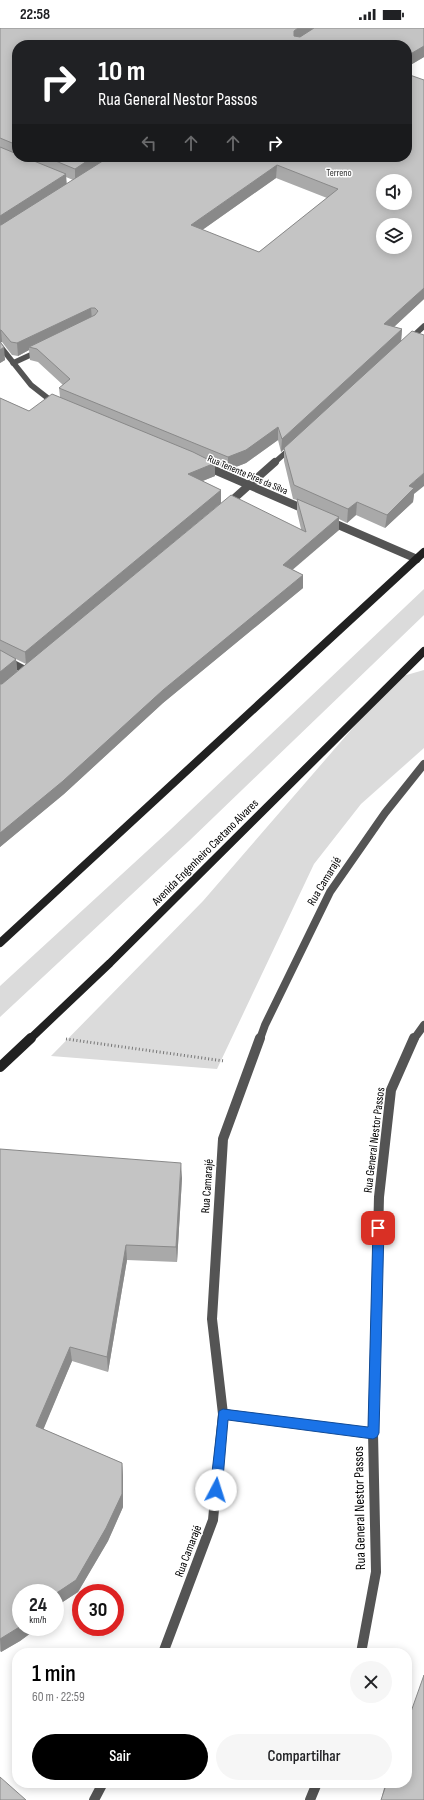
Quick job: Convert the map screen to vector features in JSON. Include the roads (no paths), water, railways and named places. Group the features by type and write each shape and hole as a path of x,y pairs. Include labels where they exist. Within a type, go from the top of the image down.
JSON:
{"street":[{"path":"406,342 424,326"},
{"path":"0,346 30,384 46,399 58,405"},
{"path":"13,364 46,347"},
{"path":"226,505 300,440"},
{"name":"Rua Tenente Píres da Silva","path":"200,464 316,515"},
{"path":"323,518 417,559"},
{"path":"0,943 424,552"},
{"name":"Avenida Engenheiro Caetano Alvares","path":"0,1067 110,963 424,651"},
{"path":"0,657 27,671"},
{"name":"Rua Camarajé","path":"164,1648 213,1520 223,1414 212,1318 223,1139 265,1025 330,892 385,813 424,764"},
{"name":"Rua General Nestor Passos","path":"362,1648 376,1572 373,1433 379,1197 391,1090 415,1036 424,1025"},
{"name":"Rua General Nestor Passos","path":"223,1414 373,1433"},
{"path":"94,1800 100,1788"},
{"path":"310,1800 315,1788"}],"park label":[{"name":"Terreno","path":"339,172"}]}
